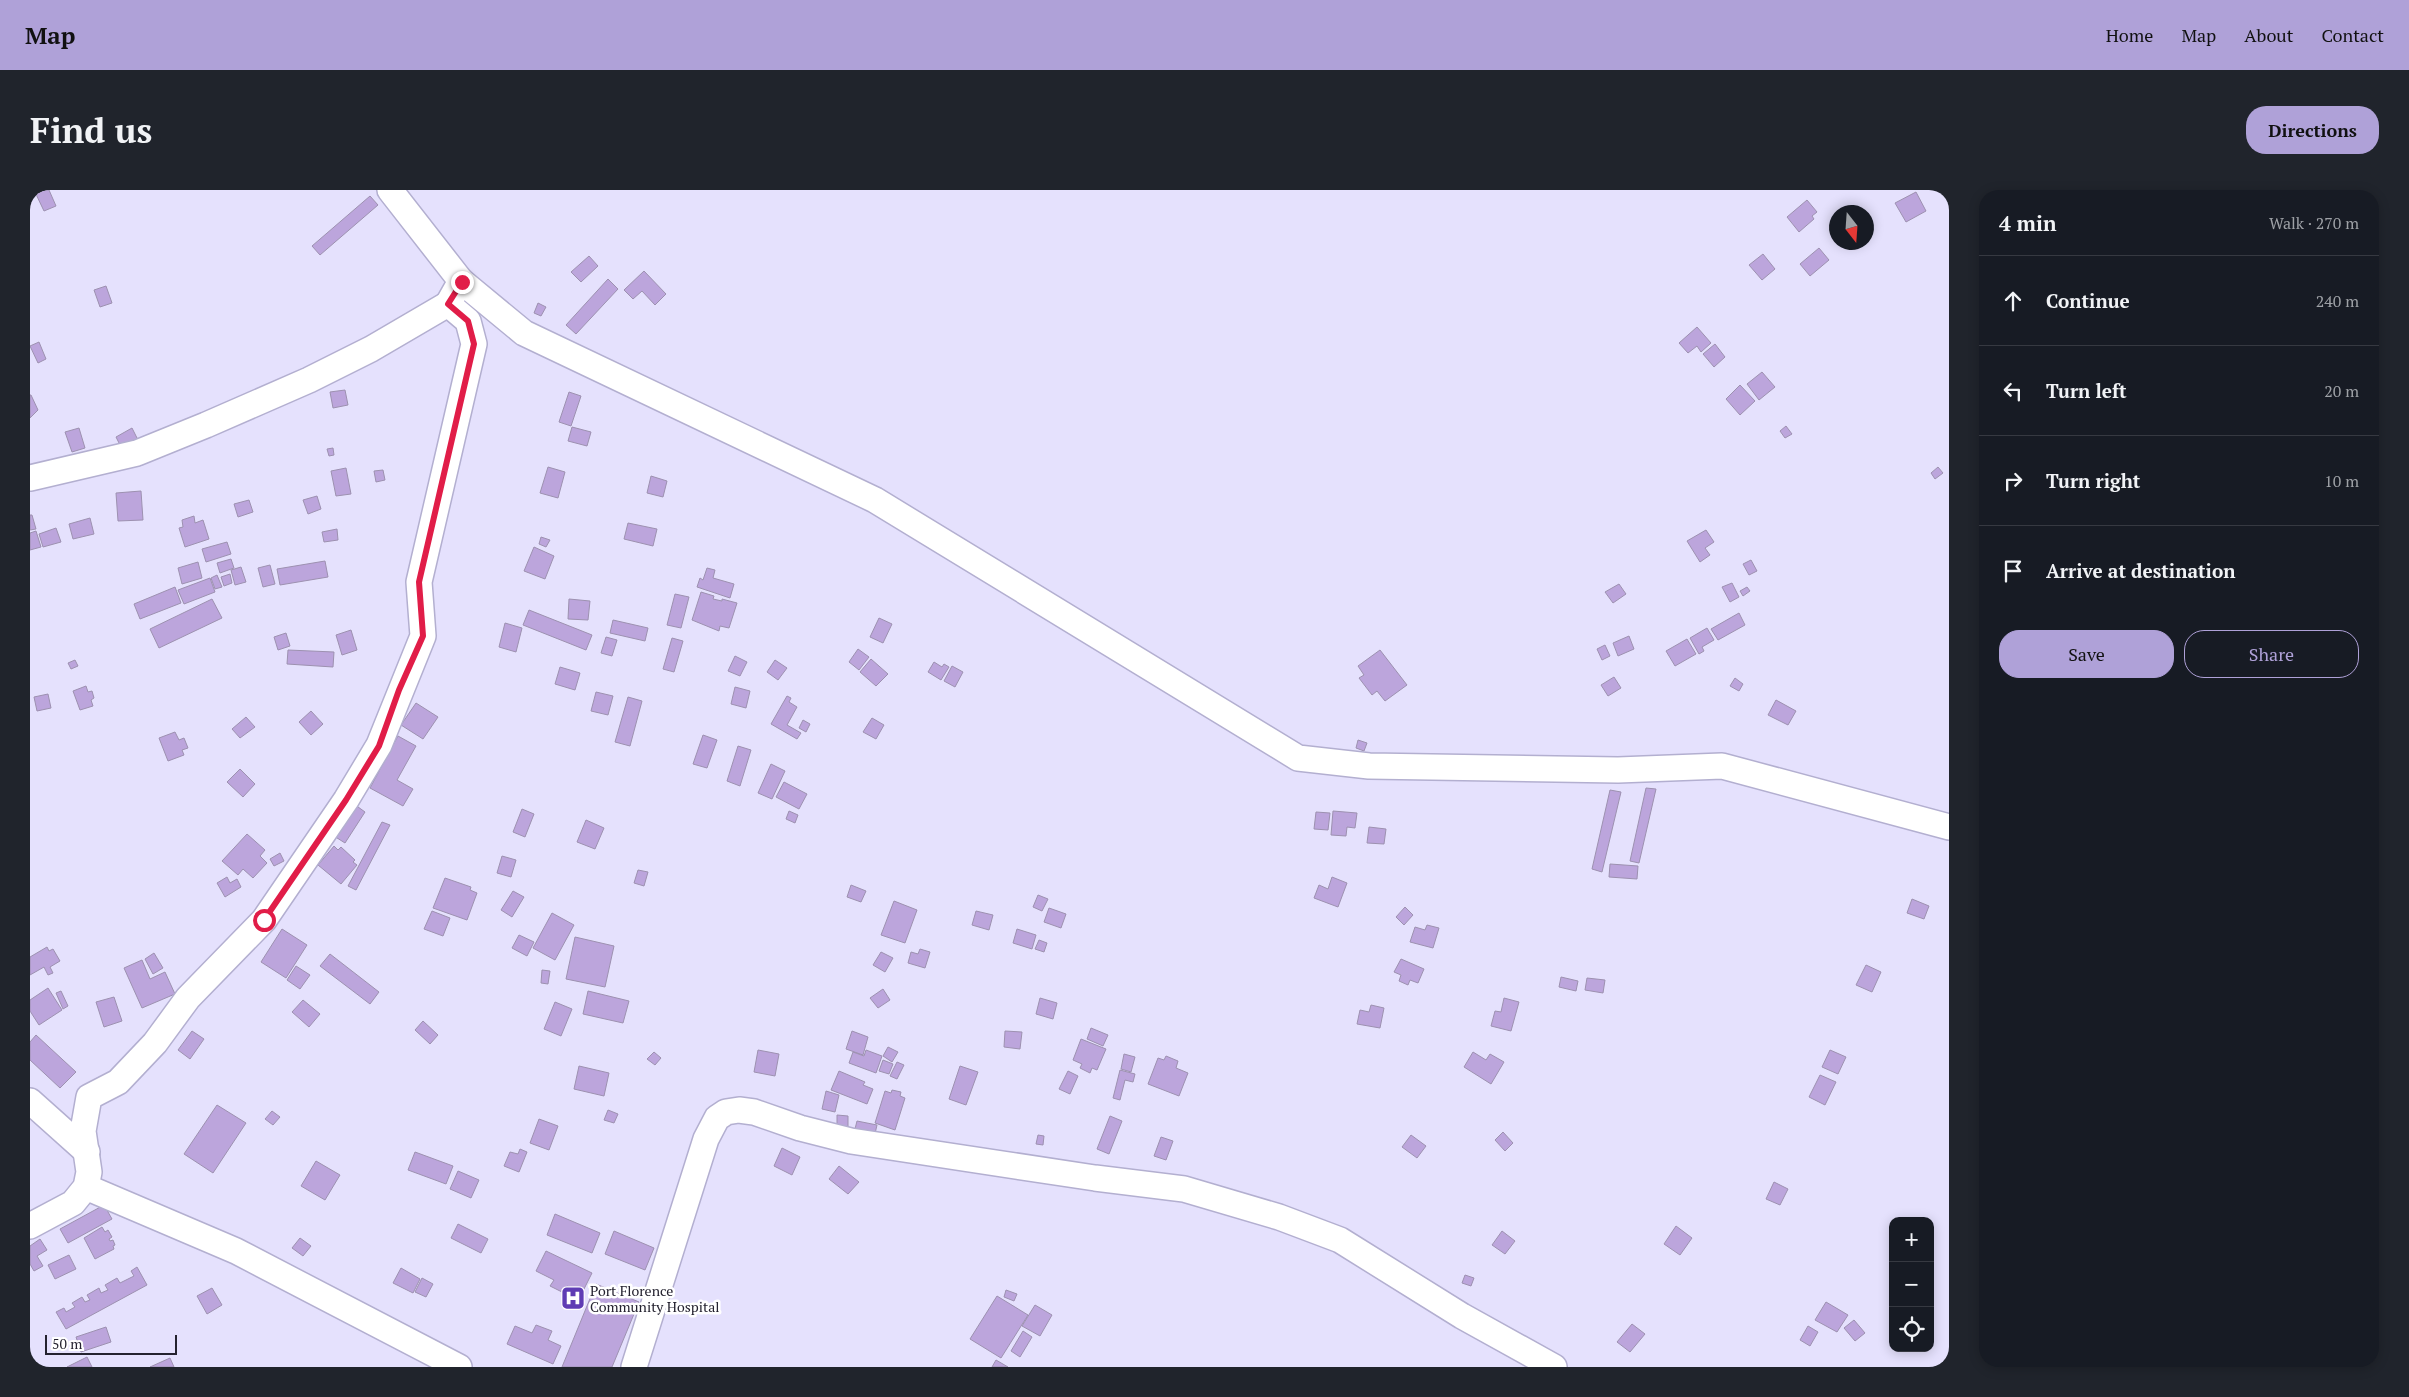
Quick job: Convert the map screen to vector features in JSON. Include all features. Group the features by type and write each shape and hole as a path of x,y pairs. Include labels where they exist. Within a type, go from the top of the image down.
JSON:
{"street":[{"path":"390,190 462,282 524,333 875,500 1298,758 1379,766 1618,770 1722,766 1949,827"},
{"path":"30,478 137,453 309,380 371,350 448,304 462,282"},
{"path":"30,1226 73,1203 86,1188 89,1172 84,1130 89,1097 118,1082 156,1043 188,998 264,920 346,800 379,746 399,690 423,636 419,582 474,344 468,321 448,304"},
{"path":"30,1101 87,1152"},
{"path":"634,1367 706,1139 717,1118 726,1112 739,1110 754,1112 800,1128 851,1141 1095,1178 1184,1189 1278,1216 1340,1240 1462,1316 1554,1367"},
{"path":"86,1188 236,1251 426,1360 458,1367"}],"building":[{"path":"34,190 49,190 56,206 44,211"},
{"path":"1916,192 1926,211 1906,222 1895,203"},
{"path":"370,196 378,205 320,255 312,246"},
{"path":"1807,200 1817,212 1812,216 1814,219 1799,232 1787,217"},
{"path":"1819,248 1829,260 1810,276 1800,264"},
{"path":"1763,254 1775,269 1762,280 1749,265"},
{"path":"589,256 598,266 581,282 571,272"},
{"path":"644,271 666,294 655,305 642,291 633,299 624,290"},
{"path":"608,279 618,289 576,334 566,325"},
{"path":"106,286 112,303 100,307 94,290"},
{"path":"538,303 546,307 541,316 534,313"},
{"path":"1697,327 1711,343 1701,352 1697,346 1688,353 1679,343"},
{"path":"39,342 46,359 38,363 30,346"},
{"path":"1715,344 1725,357 1714,367 1703,354"},
{"path":"1762,372 1775,387 1759,400 1747,384"},
{"path":"1740,385 1755,401 1740,415 1726,399"},
{"path":"345,390 348,405 333,408 330,392"},
{"path":"569,392 581,396 571,426 559,422"},
{"path":"30,395 38,410 30,418"},
{"path":"1786,426 1792,434 1785,438 1780,431"},
{"path":"572,427 591,432 587,446 568,441"},
{"path":"79,428 85,448 72,452 65,432"},
{"path":"132,428 140,444 124,453 116,437"},
{"path":"333,448 334,455 329,456 327,449"},
{"path":"548,467 565,472 558,498 540,493"},
{"path":"1938,467 1943,473 1935,479 1931,473"},
{"path":"346,468 351,494 336,496 331,471"},
{"path":"383,470 385,480 376,482 374,471"},
{"path":"651,476 667,481 663,497 647,493"},
{"path":"141,491 143,520 118,521 116,493"},
{"path":"317,496 321,509 308,514 303,500"},
{"path":"249,500 253,512 238,517 234,504"},
{"path":"30,515 32,515 36,529 30,530"},
{"path":"194,516 195,523 203,520 209,539 185,547 179,528 183,527 182,520"},
{"path":"90,518 94,534 73,539 69,524"},
{"path":"628,523 657,529 653,546 624,539"},
{"path":"56,528 61,542 43,547 39,534"},
{"path":"337,529 338,540 324,542 322,532"},
{"path":"1706,530 1714,542 1705,548 1710,555 1700,562 1687,541"},
{"path":"36,531 41,547 30,550 30,533"},
{"path":"541,537 550,540 546,547 539,544"},
{"path":"227,542 231,554 206,562 202,549"},
{"path":"534,547 554,556 545,579 524,571"},
{"path":"231,559 234,568 220,573 217,563"},
{"path":"1751,560 1757,571 1749,575 1743,564"},
{"path":"325,561 328,577 280,585 277,569"},
{"path":"198,562 202,578 182,584 178,568"},
{"path":"270,565 275,584 263,587 258,568"},
{"path":"241,567 246,582 235,585 231,570"},
{"path":"707,568 715,570 713,578 734,584 730,598 697,587 700,578 703,580"},
{"path":"230,574 232,583 224,586 221,577"},
{"path":"217,575 222,587 215,589 211,578"},
{"path":"210,578 215,592 184,604 178,590"},
{"path":"1732,583 1739,597 1730,602 1722,587"},
{"path":"1619,584 1626,594 1613,603 1605,592"},
{"path":"175,587 181,603 140,619 134,604"},
{"path":"1747,587 1750,591 1743,596 1740,591"},
{"path":"701,592 714,596 713,599 737,603 729,628 720,626 719,631 692,620"},
{"path":"675,594 689,597 681,628 667,625"},
{"path":"212,599 222,618 159,648 150,629"},
{"path":"569,599 590,601 588,620 568,619"},
{"path":"529,610 592,635 586,650 523,625"},
{"path":"1739,613 1745,625 1718,640 1711,629"},
{"path":"879,618 892,624 883,643 870,637"},
{"path":"613,620 648,628 645,641 610,633"},
{"path":"505,623 522,628 516,652 499,647"},
{"path":"1707,628 1714,640 1702,647 1704,651 1699,654 1690,638"},
{"path":"351,630 357,650 342,655 336,635"},
{"path":"286,633 290,646 278,650 274,637"},
{"path":"1629,636 1634,649 1618,656 1613,643"},
{"path":"606,637 617,640 612,656 601,653"},
{"path":"672,638 683,641 674,672 663,669"},
{"path":"1687,639 1696,654 1675,666 1666,651"},
{"path":"1605,645 1610,656 1602,660 1597,649"},
{"path":"858,649 869,657 859,670 849,662"},
{"path":"288,650 334,652 333,667 287,664"},
{"path":"1380,650 1407,685 1385,701 1377,691 1372,695 1359,678 1364,675 1358,666"},
{"path":"735,656 747,662 740,676 728,671"},
{"path":"871,659 888,674 876,686 860,672"},
{"path":"75,660 78,666 71,669 68,663"},
{"path":"775,660 787,668 778,680 767,672"},
{"path":"934,662 942,667 944,664 949,667 941,680 928,672"},
{"path":"952,666 963,672 955,687 944,681"},
{"path":"560,667 580,673 575,690 555,684"},
{"path":"1614,677 1621,688 1608,696 1601,685"},
{"path":"1735,678 1743,684 1739,691 1730,686"},
{"path":"86,686 88,692 92,691 94,698 91,700 93,706 80,710 73,691"},
{"path":"735,687 750,691 746,708 731,704"},
{"path":"596,692 613,696 608,715 591,711"},
{"path":"48,694 51,708 37,711 34,697"},
{"path":"787,696 791,698 789,702 797,707 787,725 801,733 797,739 771,724"},
{"path":"628,697 642,701 630,746 615,742"},
{"path":"1776,700 1796,711 1788,725 1768,715"},
{"path":"416,703 438,717 423,739 401,725"},
{"path":"311,711 323,724 311,735 299,722"},
{"path":"246,717 255,727 240,738 232,729"},
{"path":"872,718 884,725 876,739 863,732"},
{"path":"803,720 810,724 806,732 799,728"},
{"path":"175,732 179,740 184,738 188,748 182,750 184,755 168,761 159,738"},
{"path":"703,735 717,740 707,768 693,764"},
{"path":"398,736 416,746 397,780 413,789 403,806 370,788"},
{"path":"1358,740 1367,743 1364,751 1356,748"},
{"path":"738,746 751,750 740,786 727,781"},
{"path":"771,764 785,771 772,799 758,793"},
{"path":"240,769 255,784 243,797 227,782"},
{"path":"784,782 807,794 799,809 776,797"},
{"path":"1646,788 1656,789 1639,863 1630,861"},
{"path":"1610,790 1621,792 1602,872 1592,869"},
{"path":"354,804 365,812 345,843 334,836"},
{"path":"522,809 534,814 525,837 513,832"},
{"path":"789,811 798,815 795,823 786,819"},
{"path":"1333,811 1357,813 1355,828 1347,827 1346,836 1331,835"},
{"path":"1316,812 1330,813 1328,830 1314,829"},
{"path":"586,820 604,828 595,849 577,842"},
{"path":"382,822 390,825 356,890 348,886"},
{"path":"1369,827 1386,829 1384,844 1367,843"},
{"path":"247,834 265,850 260,856 267,863 253,878 243,869 238,875 222,861"},
{"path":"334,846 338,850 341,847 355,860 353,862 357,865 341,884 318,865"},
{"path":"280,853 284,861 274,866 270,859"},
{"path":"502,856 516,860 511,877 497,873"},
{"path":"1610,864 1638,866 1637,879 1609,877"},
{"path":"638,870 648,872 644,886 634,883"},
{"path":"227,877 230,883 237,879 241,887 225,897 217,883"},
{"path":"1332,877 1347,883 1338,907 1314,898 1319,885 1328,889"},
{"path":"445,878 471,887 470,890 477,893 467,920 433,908"},
{"path":"851,885 866,891 861,902 847,897"},
{"path":"513,891 524,897 512,917 501,910"},
{"path":"1038,895 1048,899 1042,911 1033,907"},
{"path":"1912,899 1929,906 1924,919 1907,913"},
{"path":"894,901 917,910 905,943 881,935"},
{"path":"1405,907 1413,915 1404,925 1396,917"},
{"path":"1049,908 1066,914 1061,928 1044,922"},
{"path":"432,911 450,918 443,936 424,929"},
{"path":"976,911 993,915 989,930 972,925"},
{"path":"552,913 574,925 555,960 533,948"},
{"path":"1427,925 1439,928 1433,948 1410,942 1415,927 1425,930"},
{"path":"282,929 307,945 286,978 261,962"},
{"path":"1017,929 1036,935 1032,949 1013,943"},
{"path":"519,935 534,942 527,956 512,948"},
{"path":"575,937 614,946 605,987 566,979"},
{"path":"1039,940 1047,943 1044,952 1035,949"},
{"path":"47,947 49,951 53,949 60,961 50,967 53,973 48,975 44,967 30,975 30,957"},
{"path":"920,949 930,952 925,968 908,963 911,952 918,954"},
{"path":"881,952 893,958 885,972 873,965"},
{"path":"154,953 163,968 153,974 145,959"},
{"path":"330,954 379,992 370,1004 320,966"},
{"path":"1401,959 1424,969 1418,983 1410,980 1408,985 1399,981 1401,975 1394,972"},
{"path":"142,960 150,979 165,972 175,994 142,1008 124,968"},
{"path":"1866,965 1881,972 1872,992 1856,985"},
{"path":"296,966 310,975 300,989 287,980"},
{"path":"542,970 550,971 548,984 541,983"},
{"path":"1561,977 1578,981 1576,991 1559,987"},
{"path":"1587,978 1605,980 1603,993 1585,990"},
{"path":"48,988 62,1010 39,1025 30,1011 30,1000"},
{"path":"883,989 890,1000 878,1008 870,998"},
{"path":"61,991 68,1006 63,1009 56,993"},
{"path":"588,991 629,1001 623,1023 583,1014"},
{"path":"114,997 122,1021 104,1027 96,1002"},
{"path":"1040,998 1057,1003 1053,1019 1036,1014"},
{"path":"1504,998 1519,1002 1511,1031 1491,1026 1495,1011 1501,1012"},
{"path":"303,1000 320,1014 309,1027 292,1012"},
{"path":"555,1002 572,1009 561,1036 544,1029"},
{"path":"1371,1005 1384,1008 1380,1028 1357,1024 1360,1010 1369,1012"},
{"path":"423,1021 438,1035 430,1044 415,1030"},
{"path":"1091,1028 1108,1035 1103,1046 1087,1039"},
{"path":"192,1031 204,1039 190,1059 178,1050"},
{"path":"852,1031 868,1037 863,1055 846,1049"},
{"path":"1005,1031 1022,1032 1020,1049 1004,1047"},
{"path":"36,1035 76,1072 60,1088 30,1060 30,1042"},
{"path":"1081,1039 1106,1049 1097,1070 1092,1068 1090,1073 1080,1068 1082,1064 1073,1060"},
{"path":"888,1047 898,1052 892,1062 883,1056"},
{"path":"758,1050 779,1054 775,1076 754,1072"},
{"path":"866,1050 882,1056 876,1073 849,1063 853,1052 864,1056"},
{"path":"1830,1050 1846,1057 1838,1074 1822,1067"},
{"path":"654,1052 661,1058 655,1065 647,1059"},
{"path":"1473,1052 1486,1060 1490,1054 1504,1062 1491,1084 1464,1067"},
{"path":"1124,1054 1135,1057 1131,1072 1121,1069"},
{"path":"1166,1056 1178,1061 1176,1068 1188,1073 1179,1096 1148,1084 1158,1058 1164,1060"},
{"path":"883,1060 893,1064 889,1074 879,1071"},
{"path":"897,1062 904,1065 897,1079 890,1076"},
{"path":"579,1066 609,1073 604,1096 574,1089"},
{"path":"960,1066 978,1072 966,1105 949,1099"},
{"path":"1120,1070 1135,1074 1133,1082 1125,1080 1120,1100 1113,1098"},
{"path":"839,1071 865,1082 863,1085 873,1089 867,1104 831,1090"},
{"path":"1068,1071 1078,1076 1070,1094 1059,1089"},
{"path":"1820,1075 1836,1082 1825,1105 1809,1097"},
{"path":"892,1090 901,1092 900,1096 905,1098 895,1130 875,1123 885,1091 891,1093"},
{"path":"826,1091 839,1095 835,1112 822,1109"},
{"path":"217,1105 246,1123 213,1173 184,1154"},
{"path":"608,1110 618,1114 614,1123 604,1120"},
{"path":"272,1111 280,1117 273,1125 265,1119"},
{"path":"837,1115 848,1116 848,1127 837,1126"},
{"path":"1110,1116 1122,1121 1109,1154 1097,1149"},
{"path":"539,1119 558,1126 549,1150 530,1143"},
{"path":"857,1121 877,1125 874,1138 854,1133"},
{"path":"1503,1132 1513,1143 1505,1151 1495,1140"},
{"path":"1038,1135 1044,1136 1043,1145 1036,1144"},
{"path":"1411,1135 1426,1146 1417,1158 1402,1147"},
{"path":"1161,1137 1173,1141 1166,1160 1154,1156"},
{"path":"782,1148 800,1157 792,1175 774,1166"},
{"path":"520,1149 527,1152 519,1172 504,1166 510,1152 518,1154"},
{"path":"415,1152 453,1166 446,1184 408,1170"},
{"path":"316,1161 340,1175 325,1200 301,1186"},
{"path":"839,1166 859,1182 848,1194 829,1179"},
{"path":"458,1171 479,1180 471,1198 450,1189"},
{"path":"1774,1182 1788,1189 1780,1205 1766,1199"},
{"path":"104,1205 112,1219 68,1243 60,1229"},
{"path":"555,1214 600,1233 592,1253 547,1235"},
{"path":"458,1224 488,1239 481,1253 451,1238"},
{"path":"1676,1226 1692,1238 1680,1255 1664,1244"},
{"path":"102,1227 105,1232 108,1230 112,1237 109,1239 110,1241 113,1240 115,1245 113,1246 114,1249 95,1259 84,1238"},
{"path":"614,1231 654,1248 645,1270 605,1254"},
{"path":"1502,1231 1515,1241 1505,1254 1492,1245"},
{"path":"300,1238 311,1246 303,1256 292,1248"},
{"path":"40,1239 47,1250 37,1256 43,1266 34,1271 30,1264 30,1246"},
{"path":"546,1251 592,1273 582,1293 567,1286 564,1293 550,1286 554,1280 536,1271"},
{"path":"69,1255 76,1269 55,1279 48,1265"},
{"path":"137,1267 147,1285 66,1329 56,1312 64,1308 66,1312 75,1307 72,1303 82,1297 85,1302 90,1300 87,1295 99,1288 101,1293 108,1290 105,1285 117,1278 120,1283 134,1276 131,1271"},
{"path":"401,1268 420,1279 413,1293 393,1283"},
{"path":"1465,1275 1474,1278 1471,1286 1462,1283"},
{"path":"422,1278 433,1284 426,1297 415,1292"},
{"path":"596,1284 639,1302 612,1367 562,1367"},
{"path":"212,1288 222,1305 207,1314 197,1296"},
{"path":"1006,1290 1017,1294 1014,1301 1004,1297"},
{"path":"997,1296 1028,1315 1001,1358 970,1339"},
{"path":"1826,1302 1848,1315 1837,1332 1815,1320"},
{"path":"1035,1305 1052,1315 1040,1336 1022,1326"},
{"path":"1854,1320 1865,1333 1855,1341 1844,1328"},
{"path":"1632,1324 1645,1334 1630,1352 1617,1342"},
{"path":"536,1325 552,1331 548,1340 561,1346 553,1364 507,1344 515,1326 532,1333"},
{"path":"1808,1326 1818,1332 1810,1346 1800,1340"},
{"path":"106,1327 111,1342 81,1352 76,1337"},
{"path":"1023,1331 1032,1337 1020,1357 1011,1351"},
{"path":"87,1357 92,1367 67,1367"},
{"path":"170,1358 174,1367 150,1367"},
{"path":"996,1360 1008,1367 992,1367"}],"place":[{"name":"Port Florence Community Hospital","path":"573,1298"}],"route":[{"path":"264,920 346,800 379,746 399,690 423,636 419,582 446,473 474,344 473,332 468,321 448,304 462,282"}]}
